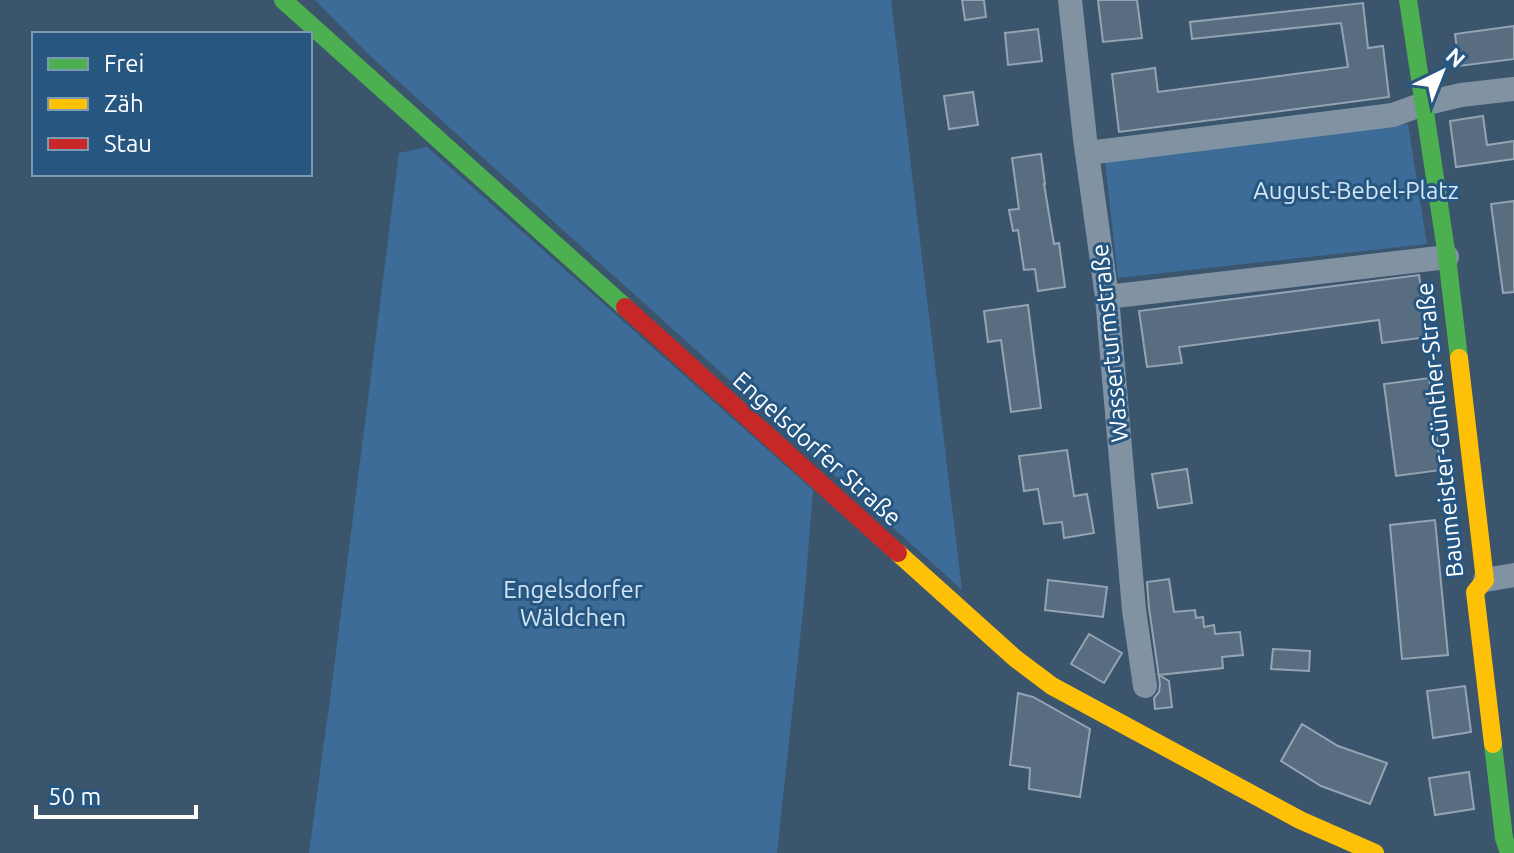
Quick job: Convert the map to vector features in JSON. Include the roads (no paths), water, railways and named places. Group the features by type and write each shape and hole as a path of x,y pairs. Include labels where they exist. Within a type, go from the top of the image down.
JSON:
{"main road":[{"name":"Engelsdorfer Straße","path":"283,0 1016,659 1052,686 1300,820 1375,853"},
{"name":"Baumeister-Günther-Straße","path":"1408,0 1447,257 1485,580 1475,592 1504,838 1509,853"}],"street":[{"name":"Wasserturmstraße","path":"1070,0 1107,297 1134,610 1145,686"},
{"path":"1088,153 1393,115 1461,95 1514,89"},
{"path":"1107,297 1447,257"},
{"path":"1485,580 1514,575"}],"park label":[{"name":"August-Bebel-Platz","path":"1356,191"},
{"name":"Engelsdorfer Wäldchen","path":"573,604"}]}
